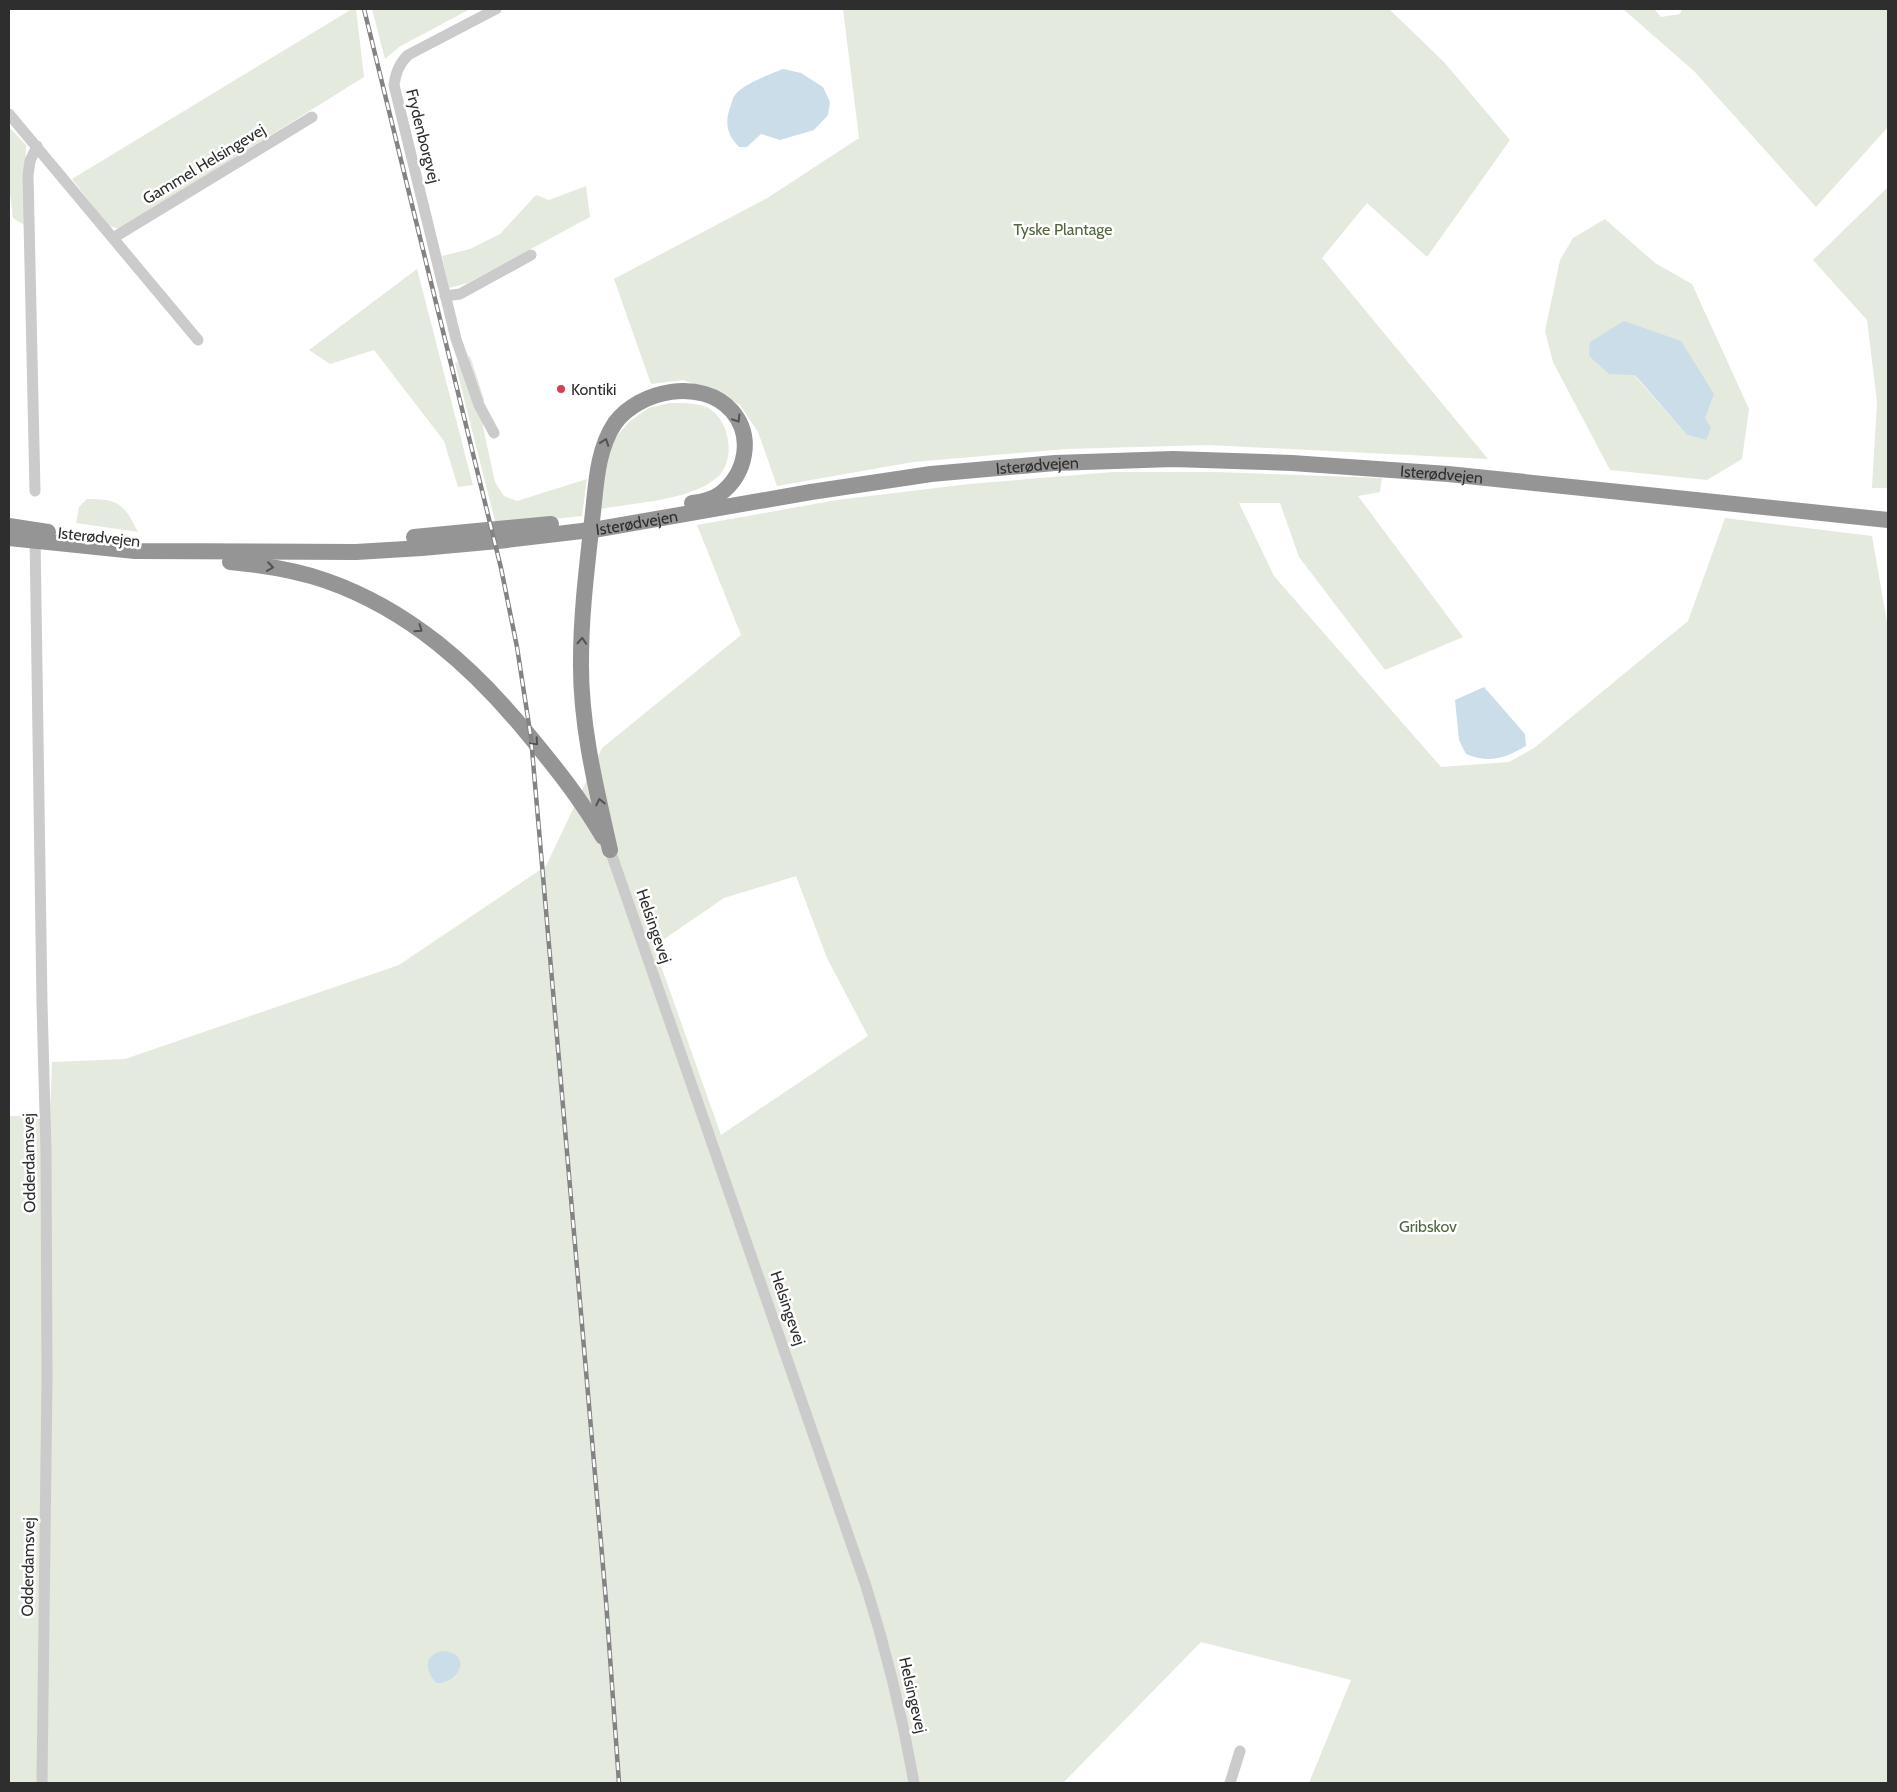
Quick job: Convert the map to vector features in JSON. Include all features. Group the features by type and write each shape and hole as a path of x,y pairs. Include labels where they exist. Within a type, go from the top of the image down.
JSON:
{"highway":[{"path":"294,552 334,544 581,521 700,502 718,495 733,482 742,465 746,446 742,427 731,411 716,399 697,393 677,391 657,394 638,402 621,415 609,432 602,452 596,489 588,564 581,661 582,692 588,741 610,850"},
{"name":"Isterødvejen","path":"9,526 35,536 135,551 356,552 493,542 599,529 830,488 931,474 1055,462 1173,459 1292,463 1429,472 1888,520"},
{"path":"1798,511 1835,507 1888,510"},
{"name":"Isterødvejen","path":"9,538 35,536 158,544 189,550"},
{"path":"135,551 172,557 279,568 327,581 382,606 419,629 451,653 502,702 555,766 582,803 610,850"}],"street":[{"name":"Frydenborgvej","path":"494,433 479,405 456,339 394,85 396,71 400,63 408,55 496,9"},
{"path":"9,114 198,340"},
{"name":"Gammel Helsingevej","path":"112,238 312,117"},
{"path":"35,490 28,175 30,161 36,146"},
{"path":"445,296 460,294 531,254"},
{"name":"Odderdamsvej","path":"35,536 46,1152 47,1378 42,1783"},
{"name":"Helsingevej","path":"610,850 866,1586 885,1646 901,1712 914,1783"},
{"path":"1230,1783 1240,1752"}],"green space":[{"path":"352,9 356,9 364,77 120,229 109,226 72,179"},
{"path":"372,9 470,9 399,47 385,59"},
{"name":"Tyske Plantage","path":"843,9 1389,9 1444,62 1510,140 1427,257 1367,203 1322,258 1488,459 1208,445 1066,449 913,462 777,486 758,432 740,405 717,392 683,380 651,384 614,279 769,197 859,138"},
{"path":"1623,9 1654,9 1661,17 1680,14 1682,9 1888,9 1888,127 1816,207 1694,71"},
{"path":"9,127 26,145 24,225 13,218 9,184"},
{"path":"586,186 590,217 468,283 449,288 442,256 470,249 500,234 536,195 549,200"},
{"path":"1888,187 1888,488 1872,488 1877,402 1867,320 1813,260"},
{"path":"1605,219 1655,263 1692,284 1749,409 1742,459 1707,480 1610,470 1553,362 1545,331 1560,260 1573,238","holes":["1634,375 1706,440 1687,435"]},
{"path":"417,269 473,485 458,487 444,441 374,350 330,364 309,350"},
{"path":"470,356 484,399 483,427 495,482 504,496 517,501 587,479 582,516 496,525 455,363"},
{"path":"670,403 705,406 719,418 726,432 729,449 726,465 721,474 697,490 684,494 656,501 600,509 605,461 615,438 630,421 649,408"},
{"name":"Gribskov","path":"1113,472 1216,472 1382,478 1380,492 1358,496 1463,637 1385,670 1299,557 1280,503 1239,503 1274,576 1441,767 1509,762 1534,748 1688,621 1725,518 1872,536 1888,628 1888,1783 1309,1783 1351,1680 1201,1642 1063,1783 9,1783 9,1116 50,1115 52,1062 125,1059 399,965 546,866 602,748 741,635 697,525 837,500 969,484","holes":["796,876 827,958 868,1036 721,1135 654,946 724,898"]},
{"path":"87,499 106,500 119,505 129,515 138,532 76,523 79,507"}],"water":[{"path":"783,69 801,73 823,87 830,102 828,115 814,130 780,140 761,134 747,147 739,147 729,133 727,123 734,97 751,83"},
{"path":"1624,321 1681,341 1714,394 1705,418 1711,428 1706,440 1687,435 1635,375 1609,374 1589,356 1590,342"},
{"path":"1484,687 1525,734 1526,746 1511,754 1490,759 1466,754 1459,740 1455,700"},
{"path":"446,1651 454,1654 459,1659 459,1670 450,1680 436,1683 429,1672 428,1662 434,1654"}],"railway":[{"path":"364,9 501,568 517,647 531,738 606,1601 619,1783"}],"place":[{"name":"Kontiki","path":"561,389"}]}
